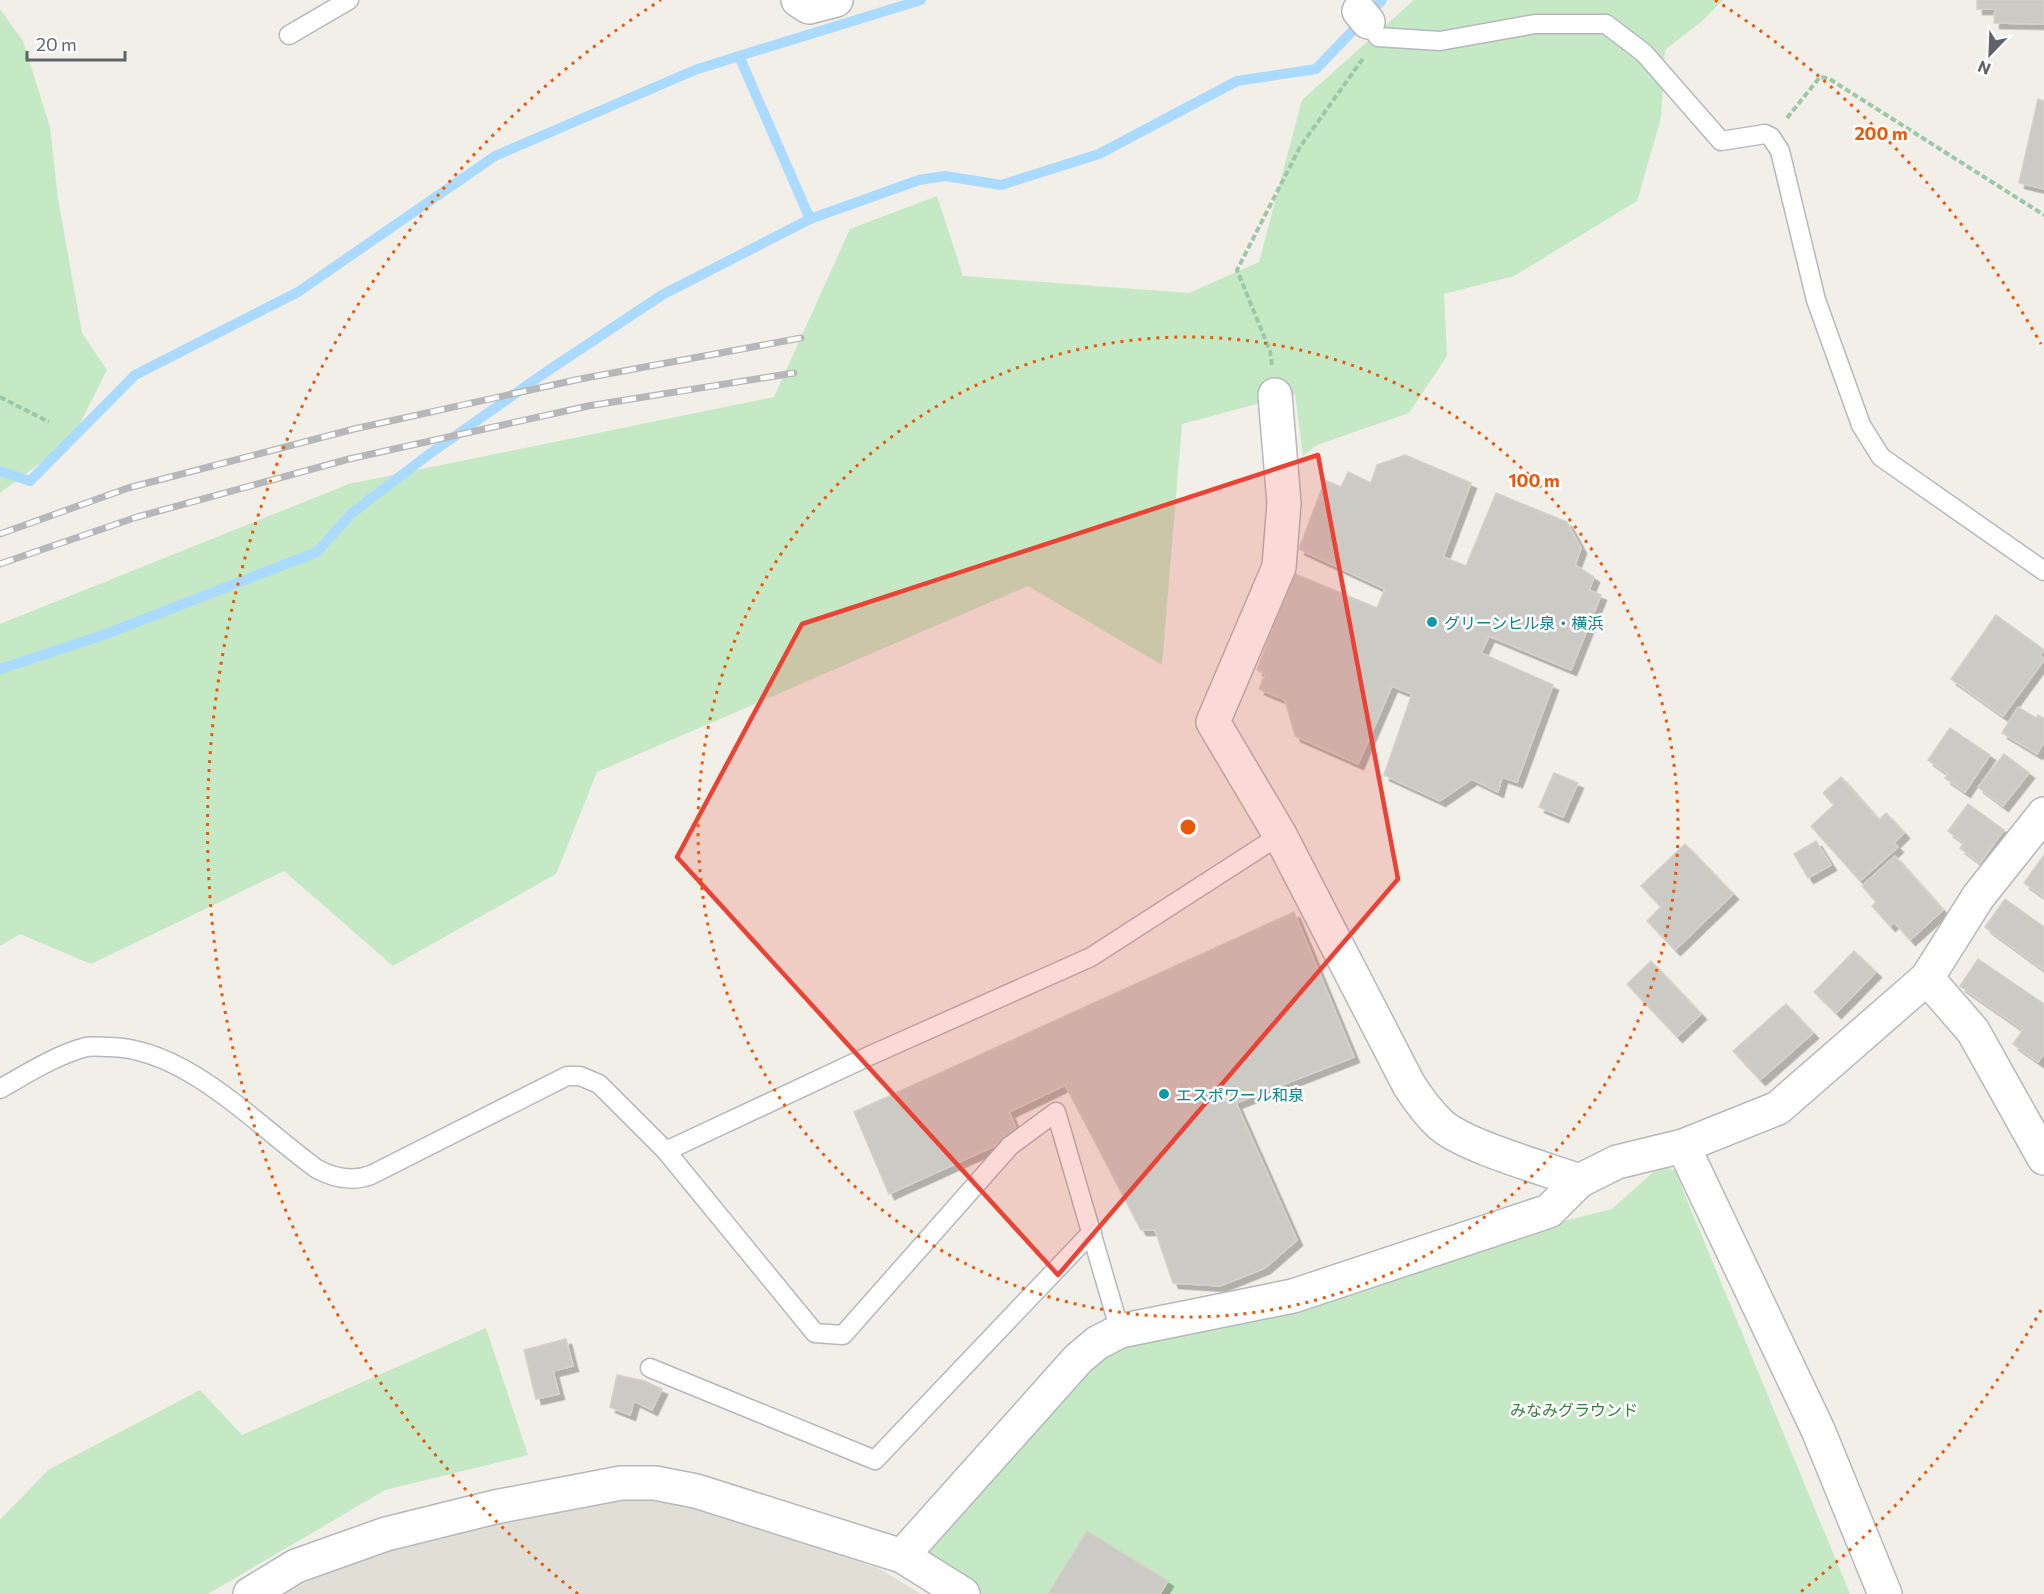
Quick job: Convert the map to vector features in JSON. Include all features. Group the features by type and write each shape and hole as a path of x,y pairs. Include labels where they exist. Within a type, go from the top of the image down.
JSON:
{"street":[{"path":"798,0 809,7 836,0"},
{"path":"1275,395 1284,503 1279,567 1213,722 1280,835 1409,1085 1426,1109 1442,1125 1464,1138 1579,1181"},
{"path":"902,1556 1078,1359 1097,1343 1120,1331 1304,1292 1549,1211 1579,1181 1617,1162 1683,1146 1778,1108 1927,978 1978,897 2042,822"},
{"path":"1927,978 1973,1031 2044,1158"},
{"path":"1683,1146 1818,1430 1885,1594"},
{"path":"250,1594 296,1566 386,1534 495,1507 621,1483 655,1484 696,1491 902,1556 963,1594"}],"lane":[{"path":"289,35 349,0"},
{"path":"1364,18 1440,41 1535,24 1606,24 1644,53 1720,141 1765,134 1771,137 1780,151 1816,300 1861,425 1881,457 2044,571"},
{"path":"666,1151 869,1056 1091,957 1280,835"},
{"path":"0,1089 37,1068 87,1047 128,1047 179,1067 231,1100 317,1169 342,1178 357,1179 372,1175 567,1076 575,1075 599,1084 666,1151 815,1333 843,1335 1010,1146 1056,1112 1120,1331"},
{"path":"650,1368 875,1461 1092,1232"}],"path":[{"path":"1270,351 1238,270 1364,18"},
{"path":"1771,137 1820,77 1828,78 2044,215"},
{"path":"0,397 49,422"}],"highlighted area":[{"path":"1318,455 1398,879 1058,1275 677,857 802,624"}],"shaded area":[{"path":"606,1497 678,1501 880,1569 921,1594 283,1594 353,1558"}],"green space":[{"path":"1414,0 1723,0 1702,21 1665,50 1661,118 1637,201 1514,276 1444,294 1447,356 1409,413 1317,445 1303,456 1295,394 1182,424 1162,665 1028,586 597,772 556,874 393,966 284,871 91,964 20,934 0,946 0,624 349,484 774,397 850,229 937,196 963,276 1189,293 1259,262 1302,100"},
{"path":"0,9 23,41 50,127 58,199 82,333 107,370 78,427 63,446 0,493"},
{"name":"みなみグラウンド","path":"1661,1165 1675,1171 1850,1594 974,1594 921,1551 973,1480 1112,1350 1472,1244 1612,1209"},
{"path":"486,1328 528,1455 385,1490 208,1594 0,1594 0,1520 48,1470 200,1390 242,1435"}],"building":[{"path":"1977,0 2044,0 2044,24 1994,23 1995,9 1977,9"},
{"path":"2038,99 2044,101 2044,189 2019,183"},
{"name":"グリーンヒル泉・横浜","path":"1405,455 1471,483 1443,557 1466,566 1496,493 1567,522 1581,548 1575,565 1594,577 1589,590 1601,595 1571,670 1489,636 1481,653 1553,685 1517,782 1502,777 1498,792 1472,779 1440,801 1384,775 1412,694 1392,686 1358,764 1295,736 1285,700 1259,689 1265,674 1257,670 1293,573 1377,608 1385,589 1299,549 1325,480 1341,487 1348,472 1371,483 1377,465"},
{"path":"1996,615 2044,650 2040,655 2044,660 2003,716 1951,679"},
{"path":"2018,707 2036,718 2038,715 2044,719 2044,741 2037,754 2002,733"},
{"path":"1950,728 1990,755 1965,792 1945,778 1948,774 1928,760"},
{"path":"2004,754 2029,773 2003,806 1978,787"},
{"path":"1554,773 1578,783 1563,817 1539,807"},
{"path":"1841,777 1879,820 1886,813 1904,833 1894,843 1898,847 1860,881 1811,826 1834,805 1823,793"},
{"path":"1968,804 2004,830 1980,863 1960,848 1964,843 1948,831"},
{"path":"1816,841 1831,865 1808,878 1794,854"},
{"path":"1685,844 1733,894 1675,950 1647,921 1661,907 1641,886"},
{"path":"2044,855 2044,897 2024,883"},
{"path":"1895,856 1943,910 1910,940 1894,922 1890,926 1872,906 1876,902 1862,886"},
{"path":"2005,899 2044,927 2044,970 1985,927"},
{"name":"エスポワール和泉","path":"1294,912 1354,1057 1236,1103 1297,1240 1265,1268 1220,1286 1173,1283 1155,1230 1141,1230 1065,1085 1009,1112 1019,1135 889,1194 854,1112"},
{"path":"1854,951 1876,972 1836,1013 1814,992"},
{"path":"1978,959 2044,1004 2044,1053 2038,1062 2013,1044 2023,1030 1960,986"},
{"path":"1651,961 1701,1014 1677,1037 1627,984"},
{"path":"1786,1004 1813,1033 1760,1080 1733,1051"},
{"path":"566,1339 573,1366 553,1371 559,1394 536,1399 524,1350"},
{"path":"617,1375 644,1381 662,1389 652,1410 634,1401 630,1415 610,1407"},
{"path":"1087,1531 1168,1581 1160,1594 1048,1594"}],"waterway":[{"path":"739,56 921,0"},
{"path":"0,471 30,481 135,375 298,292 495,156 695,70 739,56 810,219 919,180 945,176 1001,185 1099,154 1237,81 1316,69 1382,0"},
{"path":"0,669 106,634 317,552 352,513 428,455 546,372 662,295 810,219"}],"railway":[{"path":"0,534 128,488 354,429 580,379 801,338"},
{"path":"0,564 137,517 349,459 588,406 794,373"}],"place":[{"name":"グリーンヒル泉・横浜","path":"1432,622"},
{"name":"エスポワール和泉","path":"1164,1094"}]}
